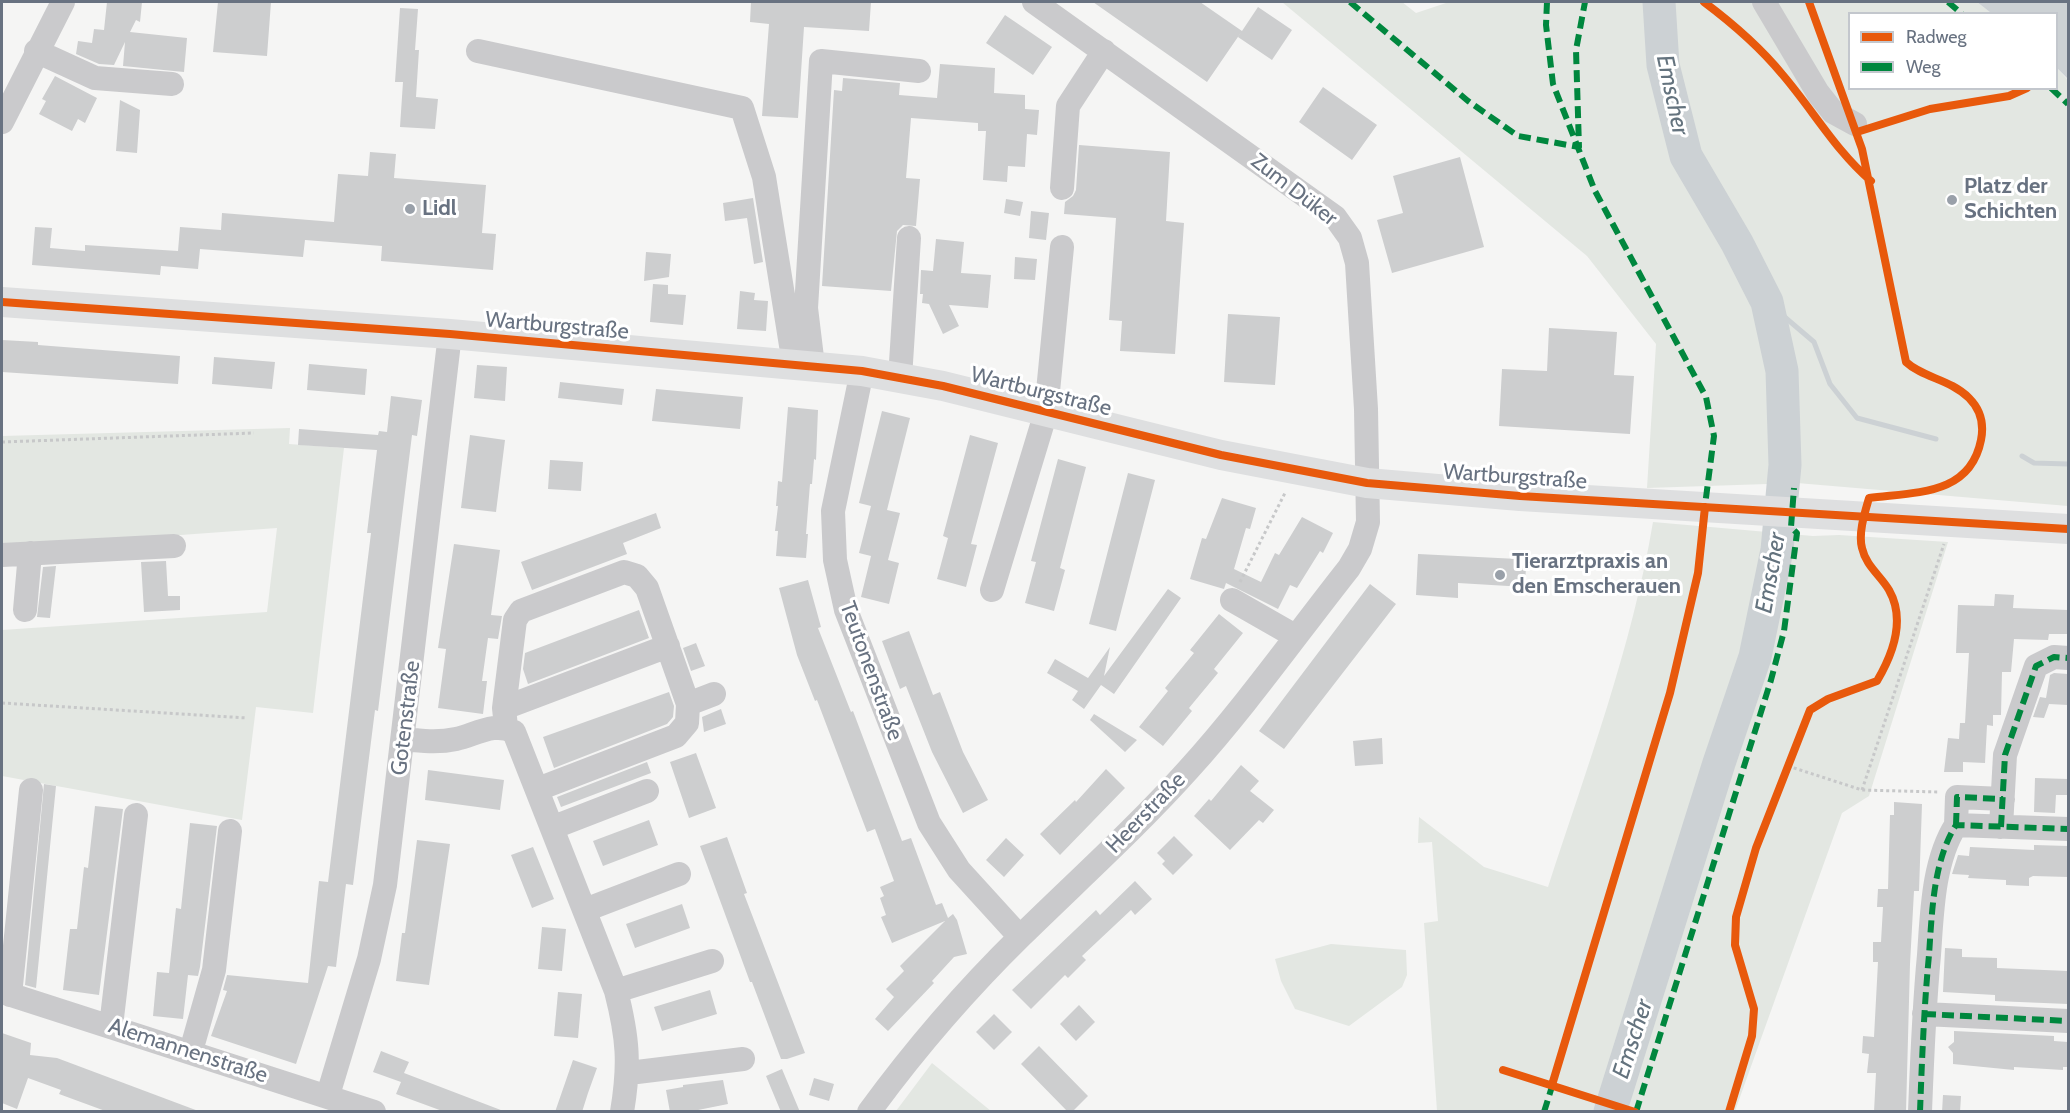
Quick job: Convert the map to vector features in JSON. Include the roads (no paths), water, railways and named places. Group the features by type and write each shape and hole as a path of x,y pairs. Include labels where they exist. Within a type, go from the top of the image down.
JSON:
{"main road":[{"name":"Wartburgstraße","path":"2,302 450,334 862,371 1046,412 1221,455 1367,483 2068,530"}],"street":[{"path":"2,122 36,51 63,2"},
{"name":"Zum Düker","path":"1034,2 1335,216 1350,238 1357,263 1367,483"},
{"path":"1764,2 1818,93 1833,112 1855,124"},
{"path":"36,51 95,78 172,84"},
{"path":"478,51 742,108 764,177 803,365"},
{"path":"1062,188 1068,106 1104,51"},
{"path":"803,365 821,61 919,70"},
{"path":"900,378 909,238"},
{"path":"992,591 1046,412 1062,247"},
{"name":"Gotenstraße","path":"328,1095 369,959 385,885 450,334"},
{"name":"Teutonenstraße","path":"862,371 833,511 835,560 846,610 929,823 959,870 1020,937"},
{"name":"Heerstraße","path":"869,1112 906,1062 1020,937 1118,844 1188,770 1350,568 1360,549 1368,522 1367,483"},
{"path":"2,555 174,546"},
{"path":"25,610 30,553"},
{"path":"538,789 676,736 687,723 688,704 647,588 638,576 624,572 521,611 515,620 505,717 514,732 554,828 616,991 627,1032 629,1073 622,1112"},
{"path":"1232,600 1295,636"},
{"path":"404,739 430,742 455,740 498,726 505,717 668,646"},
{"path":"2001,827 2005,755 2036,666 2054,657 2068,658"},
{"path":"688,704 714,694"},
{"path":"6,993 31,790"},
{"path":"554,828 647,791"},
{"path":"1920,1112 1924,1014 1932,914 1945,842 1956,825 1957,797 2003,799"},
{"path":"111,1026 136,814"},
{"path":"1956,825 2068,829"},
{"path":"191,1051 214,970 230,831"},
{"path":"585,910 679,874"},
{"path":"616,991 712,962"},
{"name":"Alemannenstraße","path":"6,993 328,1095 374,1112"},
{"path":"1924,1014 2068,1021"},
{"path":"629,1073 743,1059"}],"waterway":[{"name":"Emscher","path":"1610,1112 1719,763 1755,657 1777,550 1785,465 1782,371 1767,302 1737,243 1686,156 1663,65 1659,2"},
{"path":"1767,302 1814,342 1830,384 1857,418 1936,439"},
{"path":"2022,456 2034,463 2068,464"}],"place":[{"name":"Platz der Schichten","path":"1952,200"},
{"name":"Lidl","path":"410,209"},
{"name":"Tierarztpraxis an den Emscherauen","path":"1500,575"}]}
